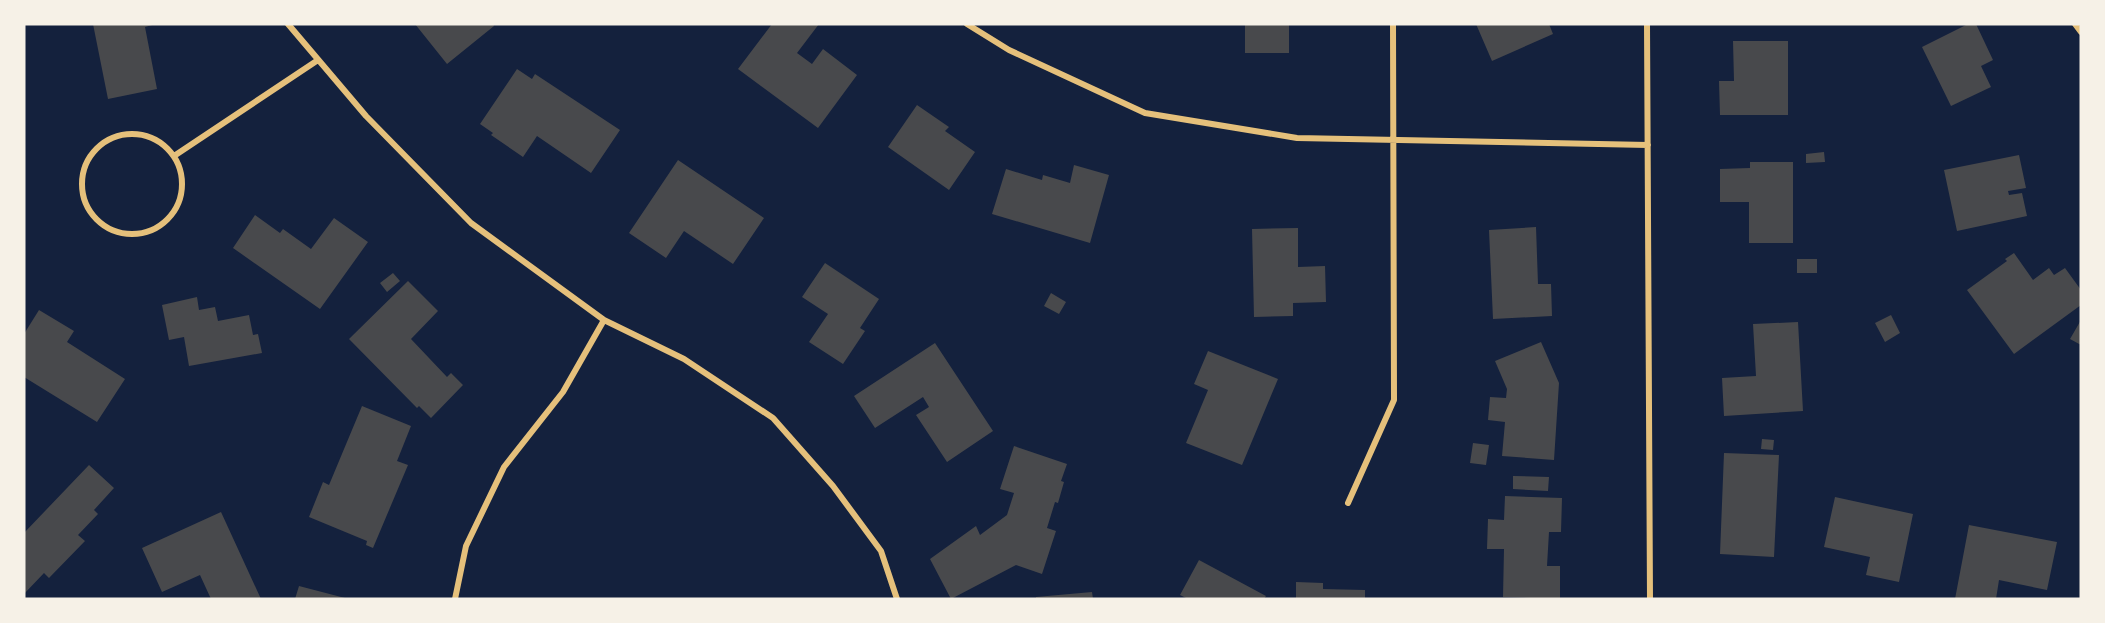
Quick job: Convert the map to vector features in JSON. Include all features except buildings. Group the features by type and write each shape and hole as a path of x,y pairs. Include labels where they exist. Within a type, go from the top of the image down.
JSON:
{"street":[{"path":"288,24 366,116 471,223 604,320 684,359 773,418 833,486 882,551 897,599"},
{"path":"967,24 1009,50 1145,113 1297,138 1648,145"},
{"path":"1348,503 1394,399 1393,24"},
{"path":"1647,24 1650,599"},
{"path":"2075,24 2081,32"},
{"path":"174,156 318,60"},
{"path":"134,134 150,137 174,156 181,170 183,186 180,201 172,215 160,226 146,233 131,235 101,224 90,212 81,183 92,153 104,142 118,136 134,134"},
{"path":"455,599 466,546 504,467 563,392 604,320"}]}
